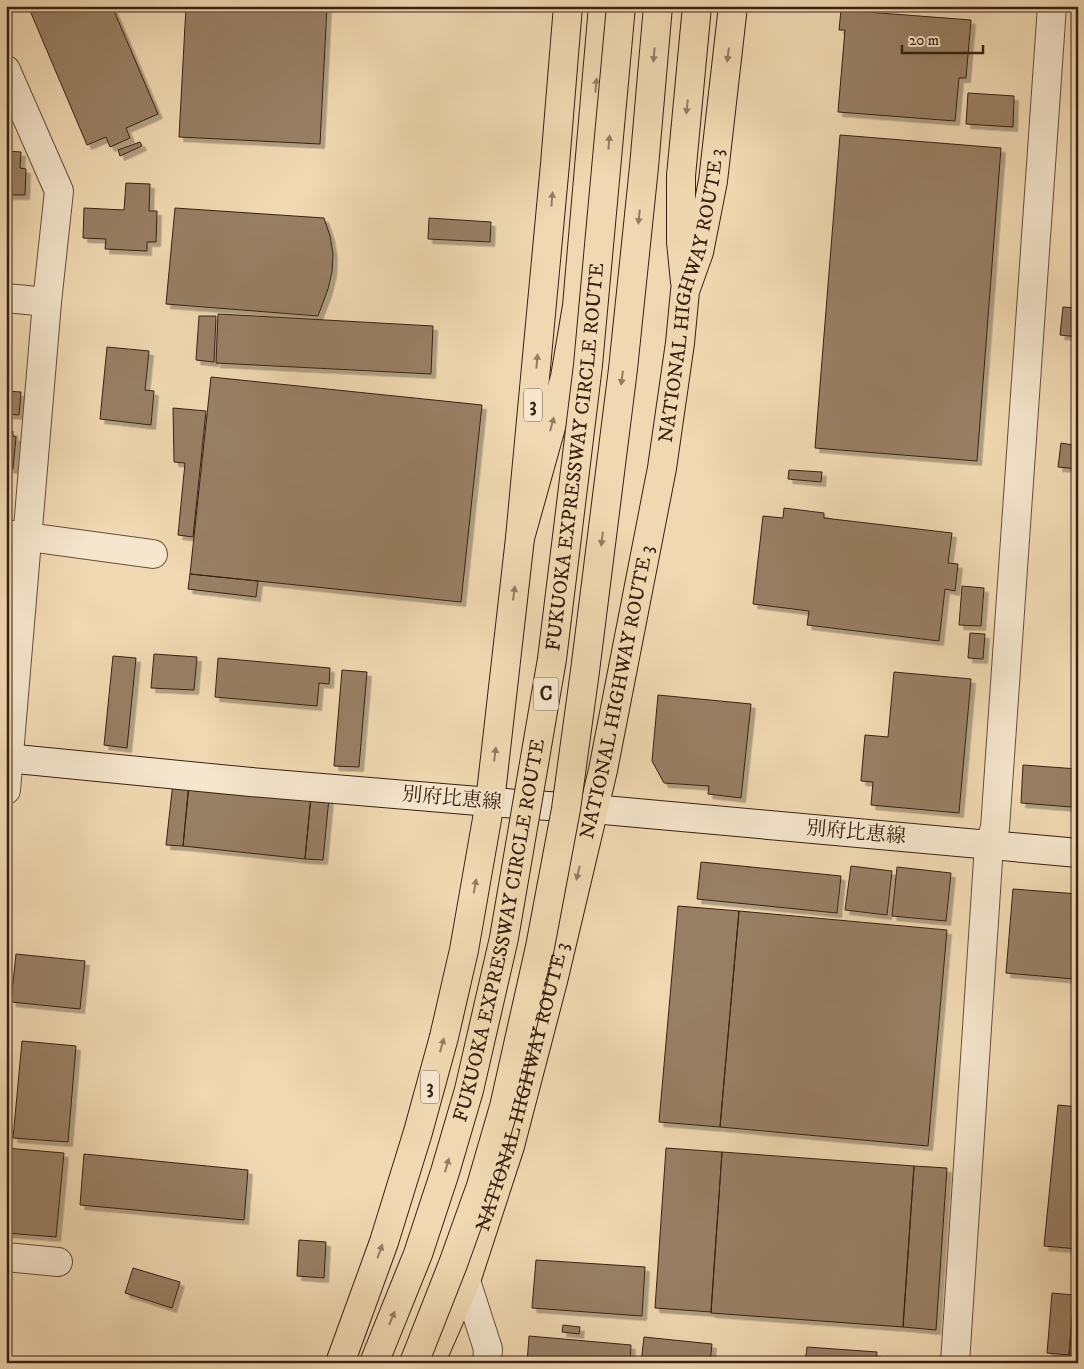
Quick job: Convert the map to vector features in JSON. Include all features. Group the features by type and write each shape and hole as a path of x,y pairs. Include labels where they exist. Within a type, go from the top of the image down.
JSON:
{"highway":[{"name":"3","path":"340,1363 384,1242 418,1132 444,1037 464,950 490,802 520,538 568,6"},
{"path":"520,538 565,377 577,306 603,6"},
{"name":"FUKUOKA EXPRESSWAY CIRCLE ROUTE","path":"374,1363 418,1254 445,1172 469,1090 504,938 554,639 588,365 622,6"},
{"name":"FUKUOKA EXPRESSWAY CIRCLE ROUTE","path":"414,1363 453,1264 504,1107 540,947 566,809 623,369 644,167 658,6"},
{"path":"685,291 680,242 681,176 697,6"},
{"name":"NATIONAL HIGHWAY ROUTE 3","path":"430,1363 466,1281 510,1146 603,770 662,468 680,344 685,291 699,252 713,180 733,6"}],"street":[{"path":"955,1363 989,845 995,828 996,818 1052,6"},
{"path":"6,70 59,191 47,302 17,535 6,790"},
{"path":"6,298 47,302"},
{"path":"17,535 153,554"},
{"name":"別府比恵線","path":"8,758 251,782 592,809 1078,853"},
{"path":"6,1257 58,1262"},
{"path":"466,1281 488,1349 487,1363"}],"building":[{"path":"28,6 112,6 158,114 126,128 130,138 110,147 106,137 87,145"},
{"path":"186,6 327,6 320,144 179,137"},
{"path":"841,10 971,20 966,78 959,78 955,121 838,112 845,30 839,30"},
{"path":"968,93 1014,96 1013,127 966,124"},
{"path":"840,135 1001,148 977,461 815,448"},
{"path":"140,142 142,146 120,156 118,150"},
{"path":"6,151 21,152 20,168 26,169 25,195 6,195"},
{"path":"126,183 150,184 149,211 157,211 156,242 147,242 147,251 105,249 106,239 83,238 84,208 124,210"},
{"path":"175,208 324,218 333,254 332,272 318,316 166,304"},
{"path":"429,218 491,222 490,242 428,239"},
{"path":"1063,307 1078,308 1078,337 1060,335"},
{"path":"218,314 433,326 431,374 216,363"},
{"path":"199,316 216,316 214,362 196,360"},
{"path":"107,347 149,351 145,390 154,391 151,425 100,419"},
{"path":"211,377 482,405 461,602 190,574"},
{"path":"6,391 21,392 19,415 6,414"},
{"path":"173,408 206,411 193,537 178,535 185,463 174,462"},
{"path":"1076,420 1078,421 1078,469 1058,467 1061,443 1073,445"},
{"path":"6,431 13,431 13,436 16,437 13,469 6,468"},
{"path":"789,470 822,472 821,482 788,479"},
{"path":"784,508 824,513 824,518 952,533 948,563 958,564 955,591 945,589 939,641 807,625 809,611 753,604 763,516 783,518"},
{"path":"190,574 258,581 256,597 188,589"},
{"path":"962,586 984,588 981,626 959,625"},
{"path":"970,633 985,634 983,659 968,658"},
{"path":"154,654 197,657 194,690 151,688"},
{"path":"113,656 136,658 127,748 104,745"},
{"path":"218,658 330,668 329,684 319,683 317,706 215,697"},
{"path":"342,670 367,672 359,767 334,766"},
{"path":"894,672 971,679 959,813 871,805 873,782 861,781 865,735 888,737"},
{"path":"658,695 751,704 741,798 708,794 709,786 664,783 652,761"},
{"path":"1023,765 1078,769 1078,790 1073,790 1072,807 1021,803"},
{"path":"173,782 189,784 183,846 166,845"},
{"path":"189,784 311,796 305,859 183,846"},
{"path":"311,796 329,798 323,860 305,859"},
{"path":"701,862 841,876 837,913 697,899"},
{"path":"851,866 892,871 887,915 845,910"},
{"path":"897,867 951,873 946,921 892,916"},
{"path":"1013,889 1078,894 1078,931 1074,979 1006,973"},
{"path":"678,906 739,911 720,1127 659,1122"},
{"path":"739,911 947,930 928,1146 720,1127"},
{"path":"16,954 85,961 80,1009 11,1002"},
{"path":"22,1041 76,1046 68,1142 13,1138"},
{"path":"1058,1105 1078,1107 1078,1249 1044,1246"},
{"path":"6,1148 64,1153 56,1237 6,1233"},
{"path":"666,1148 722,1152 711,1312 655,1308"},
{"path":"722,1152 914,1166 903,1327 711,1313"},
{"path":"84,1154 248,1170 244,1220 80,1205"},
{"path":"914,1166 947,1168 936,1330 903,1327"},
{"path":"299,1240 326,1242 324,1278 297,1276"},
{"path":"536,1260 645,1267 642,1316 532,1308"},
{"path":"133,1268 180,1282 172,1308 125,1293"},
{"path":"1052,1293 1074,1295 1069,1355 1047,1353"},
{"path":"1074,1295 1078,1295 1078,1356 1069,1355"},
{"path":"563,1325 580,1327 579,1334 562,1332"},
{"path":"529,1336 631,1345 630,1363 527,1363"},
{"path":"644,1337 712,1344 710,1363 641,1363"},
{"path":"807,1347 877,1352 876,1363 805,1363"},
{"path":"879,1359 921,1361 921,1363 879,1363"}]}
